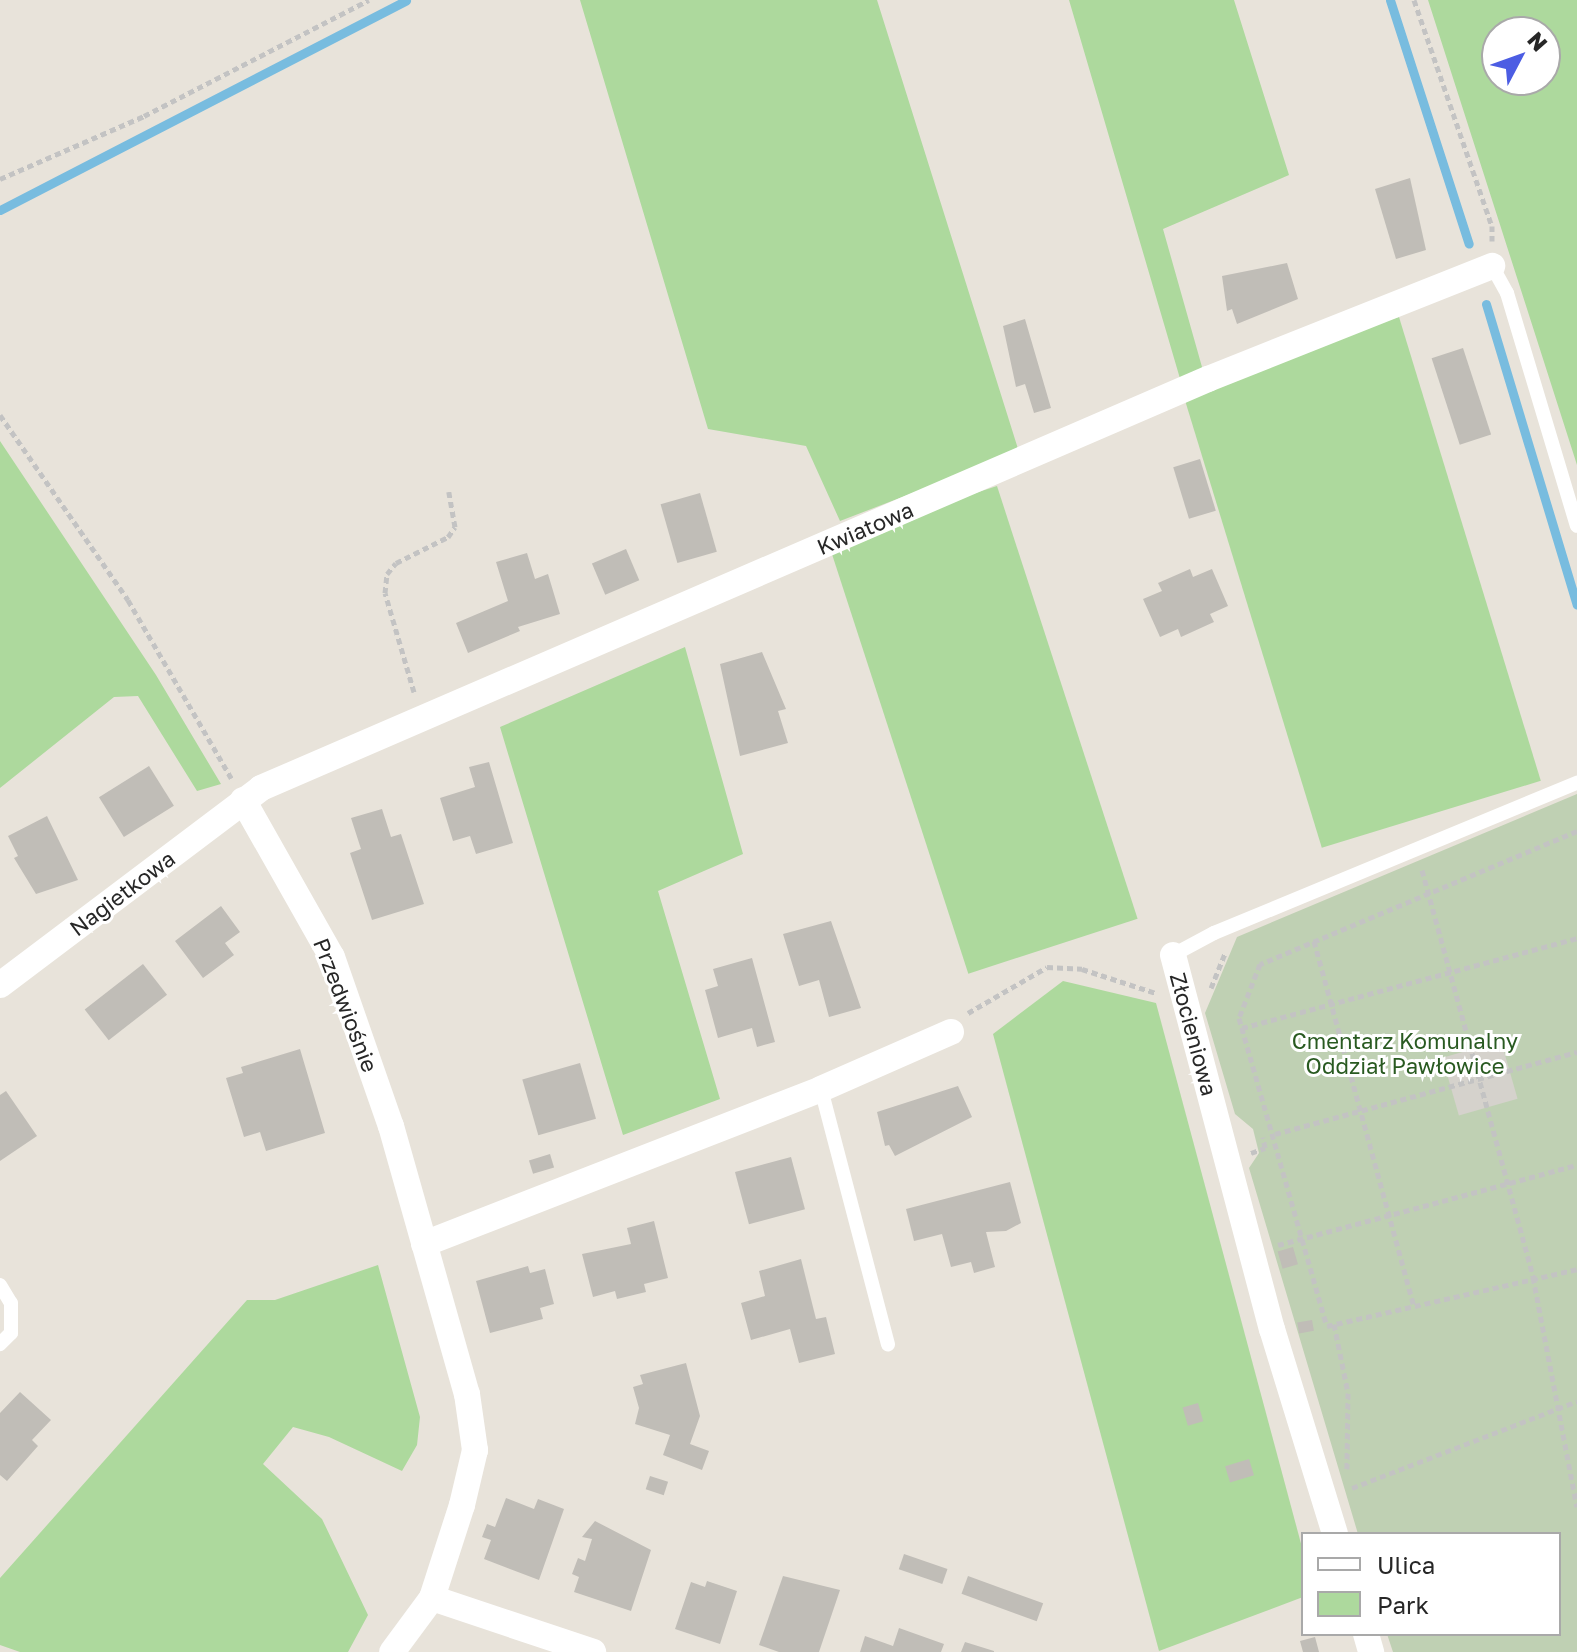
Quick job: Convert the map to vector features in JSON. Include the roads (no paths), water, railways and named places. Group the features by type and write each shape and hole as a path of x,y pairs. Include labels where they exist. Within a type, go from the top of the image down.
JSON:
{"street":[{"name":"Kwiatowa","path":"243,800 410,724 1208,379 1492,266"},
{"name":"Nagietkowa","path":"0,985 243,800"},
{"name":"Przedwiośnie","path":"243,800 332,957 391,1126 467,1394 475,1450 432,1598 392,1652"},
{"name":"Złocieniowa","path":"1173,955 1272,1329 1334,1532"},
{"path":"424,1244 821,1089 951,1032"},
{"path":"432,1598 593,1652"}],"lane":[{"path":"1492,266 1507,293 1577,526"},
{"name":"Złocieniowa","path":"1173,955 1225,928 1577,783"},
{"path":"821,1089 888,1344"},
{"path":"0,1285 11,1303 11,1333 0,1344"}],"waterway":[{"path":"0,210 406,0"},
{"path":"1390,0 1469,244"},
{"path":"1486,304 1577,605"}],"park label":[{"name":"Cmentarz Komunalny Oddział Pawłowice","path":"1405,1052"}]}
